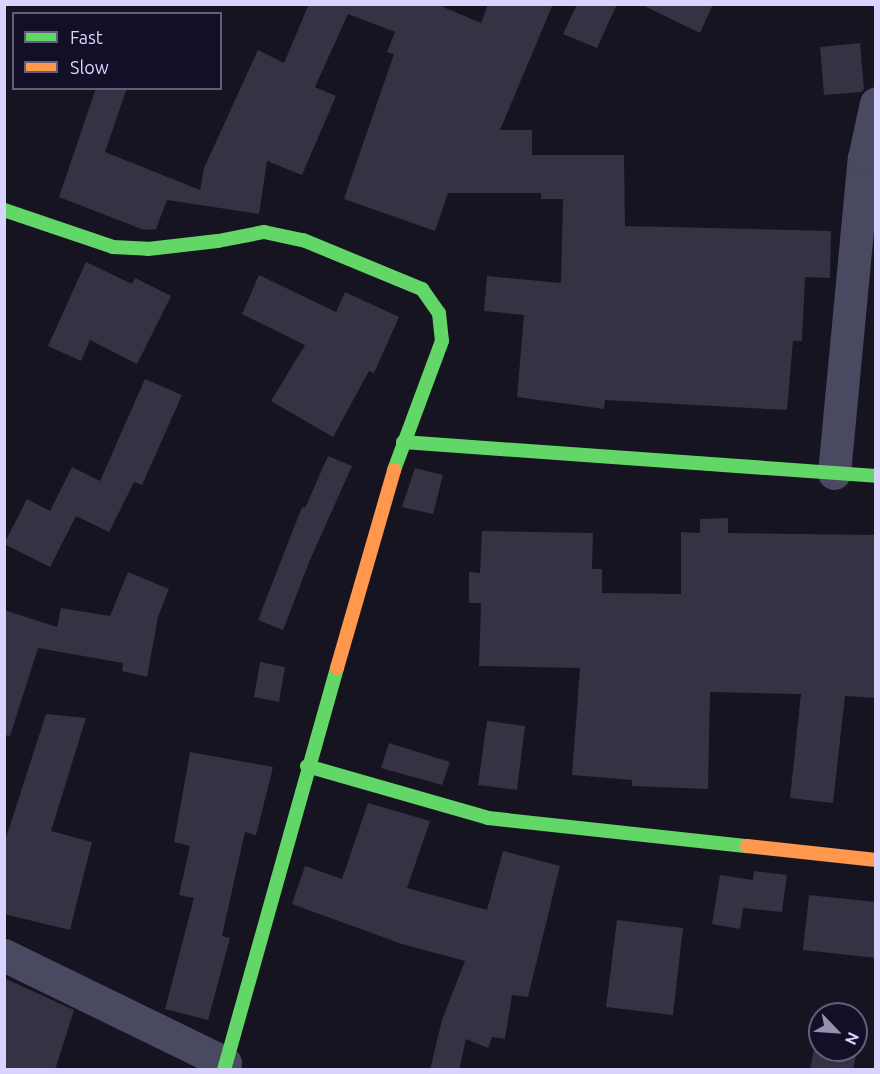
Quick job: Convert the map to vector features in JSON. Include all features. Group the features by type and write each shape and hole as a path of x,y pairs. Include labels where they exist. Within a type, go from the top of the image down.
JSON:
{"street":[{"path":"834,473 864,158 876,103"},
{"path":"4,210 36,223 113,247 148,249 218,241 264,232 303,240 422,289 439,313 442,341 403,442 307,766 224,1066 4,955"},
{"path":"403,442 876,476"},
{"path":"307,766 488,818 876,860"}],"building":[{"path":"309,4 436,4 481,23 488,4 553,4 500,130 532,130 532,155 624,155 625,226 831,231 830,278 805,277 802,341 793,341 787,410 605,400 604,409 517,397 524,315 484,311 487,276 561,283 563,199 541,199 541,193 448,193 435,231 344,199 394,54 387,52 395,32 348,14 315,87 336,96 302,175 267,161 259,214 167,200 156,229 144,230 59,197 95,90 126,90 105,152 200,190 204,168 258,50 284,63"},
{"path":"577,4 617,4 597,48 563,34"},
{"path":"640,4 713,4 700,33"},
{"path":"860,43 864,89 861,92 824,95 820,47"},
{"path":"86,262 132,284 135,278 171,296 137,364 90,340 81,361 48,346"},
{"path":"259,275 336,312 345,292 399,317 374,373 369,371 333,437 271,401 305,345 242,314"},
{"path":"145,379 182,395 142,485 134,482 109,532 76,516 50,567 4,544 27,499 50,511 72,467 100,481"},
{"path":"328,456 352,466 310,560 283,630 258,620 302,507 305,508"},
{"path":"415,468 443,475 433,514 402,507"},
{"path":"728,518 728,533 876,535 876,698 845,696 833,803 790,798 801,694 710,692 708,789 632,786 632,780 572,775 580,668 479,666 481,603 469,603 469,572 480,573 482,531 593,533 592,569 602,569 602,593 681,594 681,532 700,533 700,519"},
{"path":"128,572 169,589 158,617 147,677 122,671 123,663 38,648 10,736 4,735 4,610 57,627 61,608 110,616"},
{"path":"260,662 285,667 279,702 254,697"},
{"path":"46,714 86,718 51,831 92,842 70,930 4,914 4,844"},
{"path":"487,721 525,726 517,790 478,785"},
{"path":"389,743 450,762 442,785 381,768"},
{"path":"190,752 273,767 256,835 245,832 222,936 230,938 208,1020 165,1009 194,898 179,895 190,846 174,842"},
{"path":"368,803 430,821 407,888 487,910 503,851 560,866 528,997 512,995 505,1039 492,1037 488,1048 466,1039 459,1070 430,1070 442,1020 465,961 402,944 292,904 305,866 342,879"},
{"path":"754,871 787,875 782,912 743,908 740,929 712,924 720,875 753,880"},
{"path":"809,895 876,902 876,958 803,950"},
{"path":"617,920 683,928 673,1015 606,1007"},
{"path":"4,978 74,1010 55,1070 4,1070"},
{"path":"811,1062 855,1062 853,1070 810,1070"}],"traffic: fast":[{"path":"4,210 113,247 148,249 218,241 264,232 303,240 422,289 439,313 442,341 394,470"},
{"path":"403,442 876,476"},
{"path":"224,1070 337,668"},
{"path":"307,766 488,818 747,846"}],"traffic: slow":[{"path":"337,668 394,470"},
{"path":"747,846 876,860"}]}
